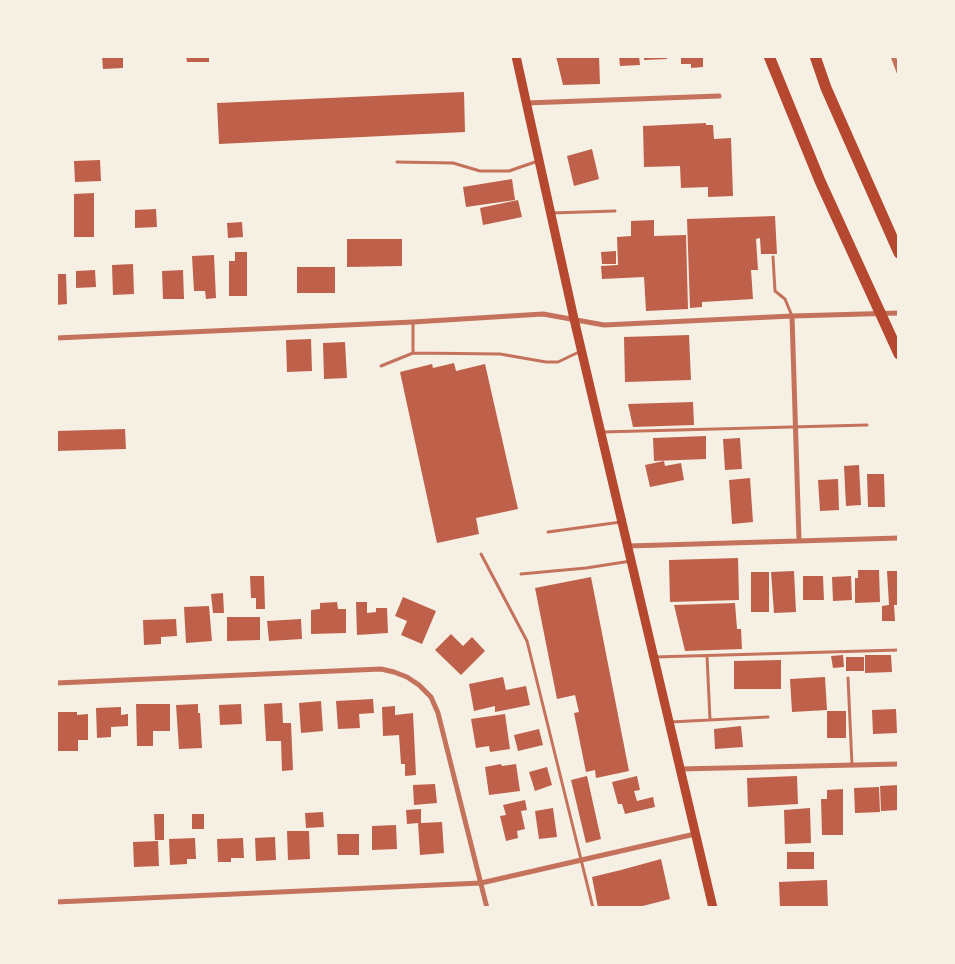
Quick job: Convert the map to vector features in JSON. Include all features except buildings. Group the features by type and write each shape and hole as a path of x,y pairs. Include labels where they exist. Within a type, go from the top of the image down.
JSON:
{"highway":[{"path":"769,56 820,182 899,354"},
{"path":"815,56 826,88 899,253"}],"main road":[{"path":"516,56 574,318 713,908"}],"street":[{"path":"892,56 899,72"},
{"path":"526,103 719,96"},
{"path":"56,338 413,322 543,314 574,318 604,325 899,313"},
{"path":"792,316 799,540"},
{"path":"628,546 899,538"},
{"path":"56,683 381,669 407,676 431,697 438,712 486,908"},
{"path":"680,769 899,764"},
{"path":"56,902 481,883 695,834"}],"lane":[{"path":"397,162 452,163 480,171 509,171 539,161"},
{"path":"551,213 615,211"},
{"path":"773,257 774,291 785,299 792,316"},
{"path":"413,322 413,353"},
{"path":"380,366 413,353 500,354 546,362 558,362 582,351"},
{"path":"601,432 867,425"},
{"path":"548,532 622,522"},
{"path":"481,554 527,641 593,908"},
{"path":"521,574 586,568 631,561"},
{"path":"654,657 899,650"},
{"path":"707,656 710,720"},
{"path":"848,678 852,765"},
{"path":"669,722 768,717"}]}
